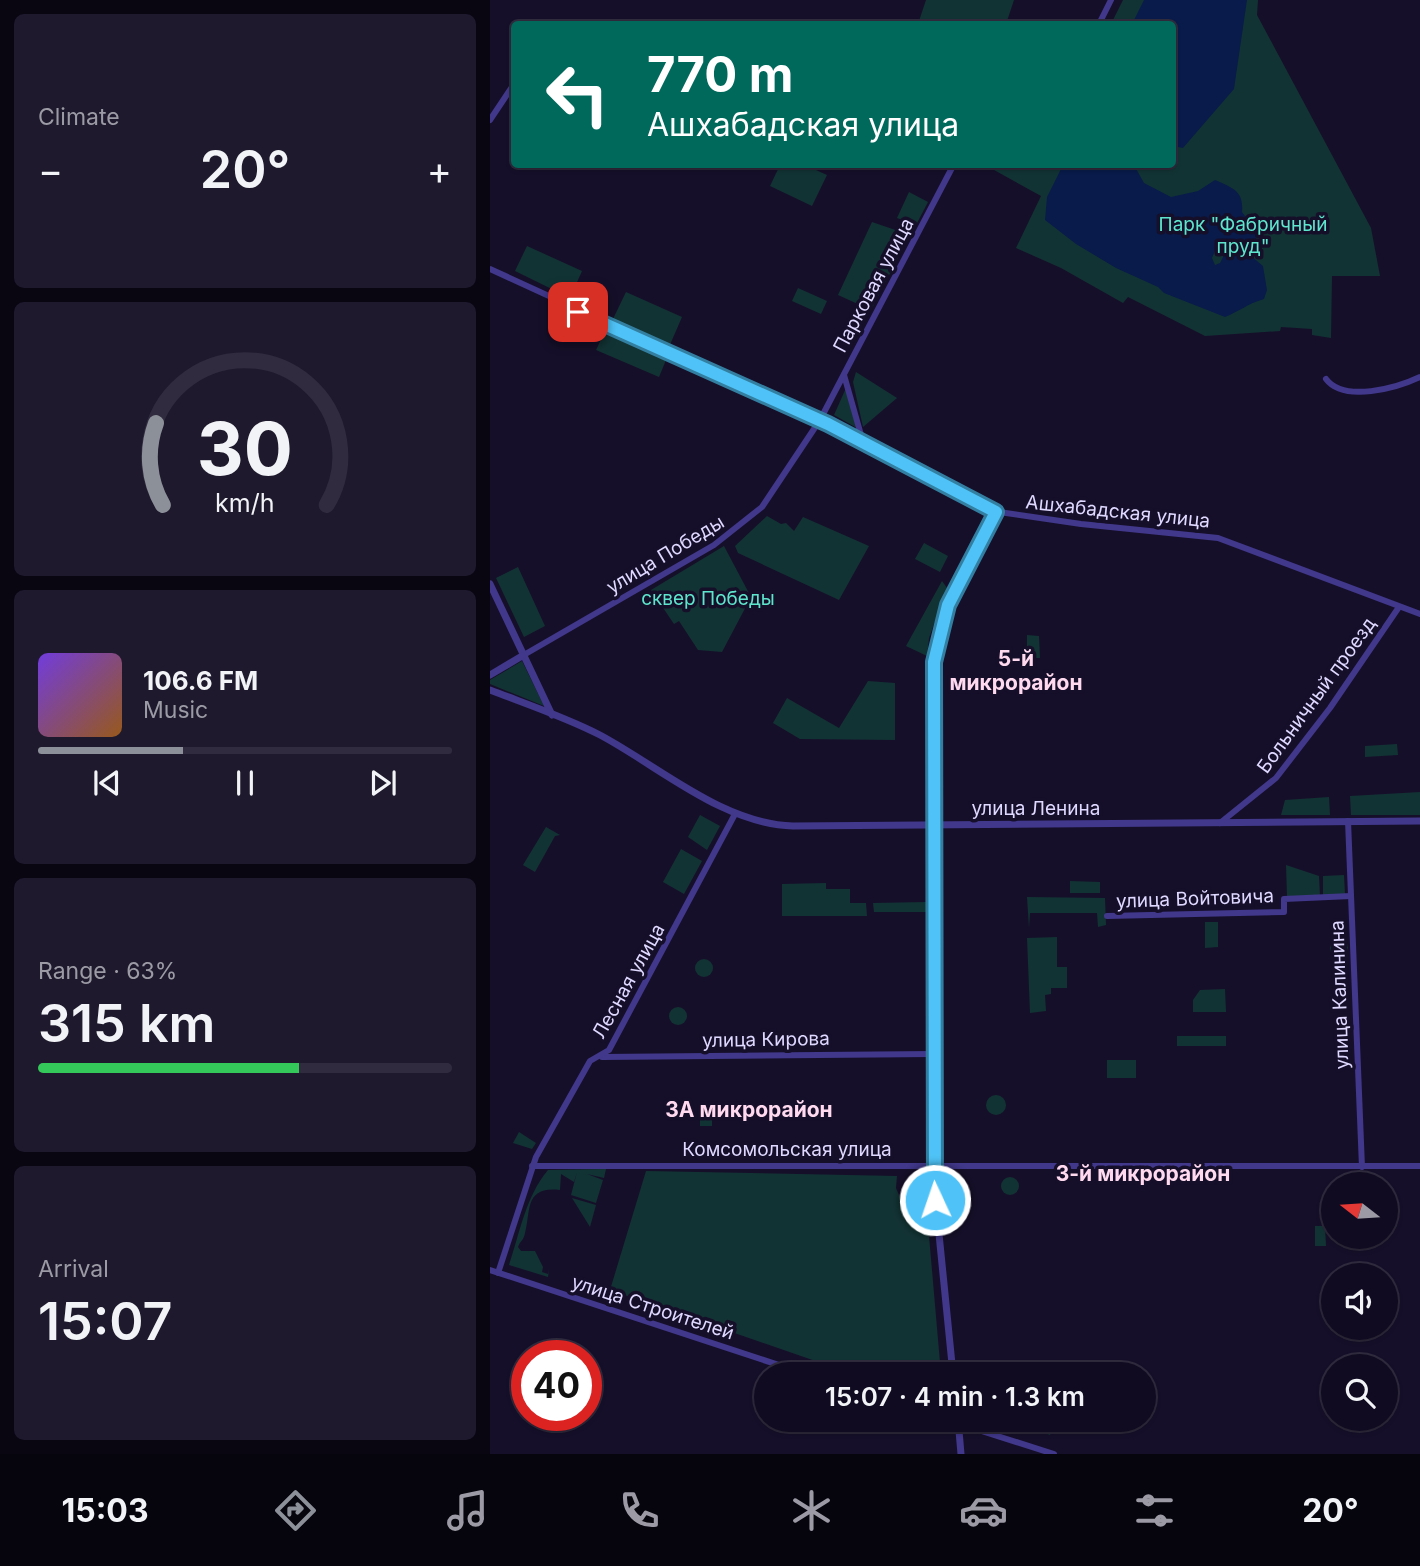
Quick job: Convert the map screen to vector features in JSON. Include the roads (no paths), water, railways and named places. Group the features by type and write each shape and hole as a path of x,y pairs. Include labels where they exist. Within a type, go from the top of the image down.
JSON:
{"street":[{"path":"1100,21 1111,0"},
{"path":"490,120 511,88"},
{"name":"Парковая улица","path":"820,420 952,168"},
{"name":"Ашхабадская улица","path":"490,269 820,420 996,512 1218,538 1420,614"},
{"path":"844,375 863,442"},
{"path":"1326,379 1333,387 1351,392 1388,387 1420,377"},
{"name":"улица Победы","path":"490,675 728,536 771,496 820,420"},
{"path":"952,1362 942,1286 933,1167 932,692 938,640 960,578 996,512"},
{"path":"490,584 552,715"},
{"name":"Больничный проезд","path":"1220,823 1276,778 1331,708 1399,607"},
{"name":"улица Ленина","path":"490,690 601,736 735,814 754,822 785,826 1420,821"},
{"name":"Лесная улица","path":"498,1273 532,1166 590,1061 600,1058 609,1050 735,814"},
{"name":"улица Калинина","path":"1348,821 1362,1167"},
{"name":"улица Войтовича","path":"1107,916 1284,912 1284,899 1351,896"},
{"name":"улица Кирова","path":"600,1058 933,1054"},
{"name":"Комсомольская улица","path":"532,1166 1420,1166"},
{"name":"улица Строителей","path":"490,1270 769,1362"},
{"path":"960,1432 961,1454"},
{"path":"991,1432 1054,1454"}],"water":[{"path":"1144,0 1247,0 1234,89 1183,148 1176,147 1176,21 1134,21"},
{"path":"1062,168 1136,168 1144,183 1171,197 1198,191 1215,180 1236,191 1241,199 1242,212 1258,233 1250,255 1263,266 1267,290 1264,299 1225,317 1164,293 1158,287 1116,268 1076,244 1045,220 1047,197","holes":["1219,241 1227,249 1220,263 1215,265 1212,258"]}],"district":[{"name":"5-й микрорайон","path":"1016,671"},
{"name":"3А микрорайон","path":"749,1110"},
{"name":"3-й микрорайон","path":"1143,1174"}],"park label":[{"name":"Парк \"Фабричный пруд\"","path":"1243,235"},
{"name":"сквер Победы","path":"708,598"}]}
